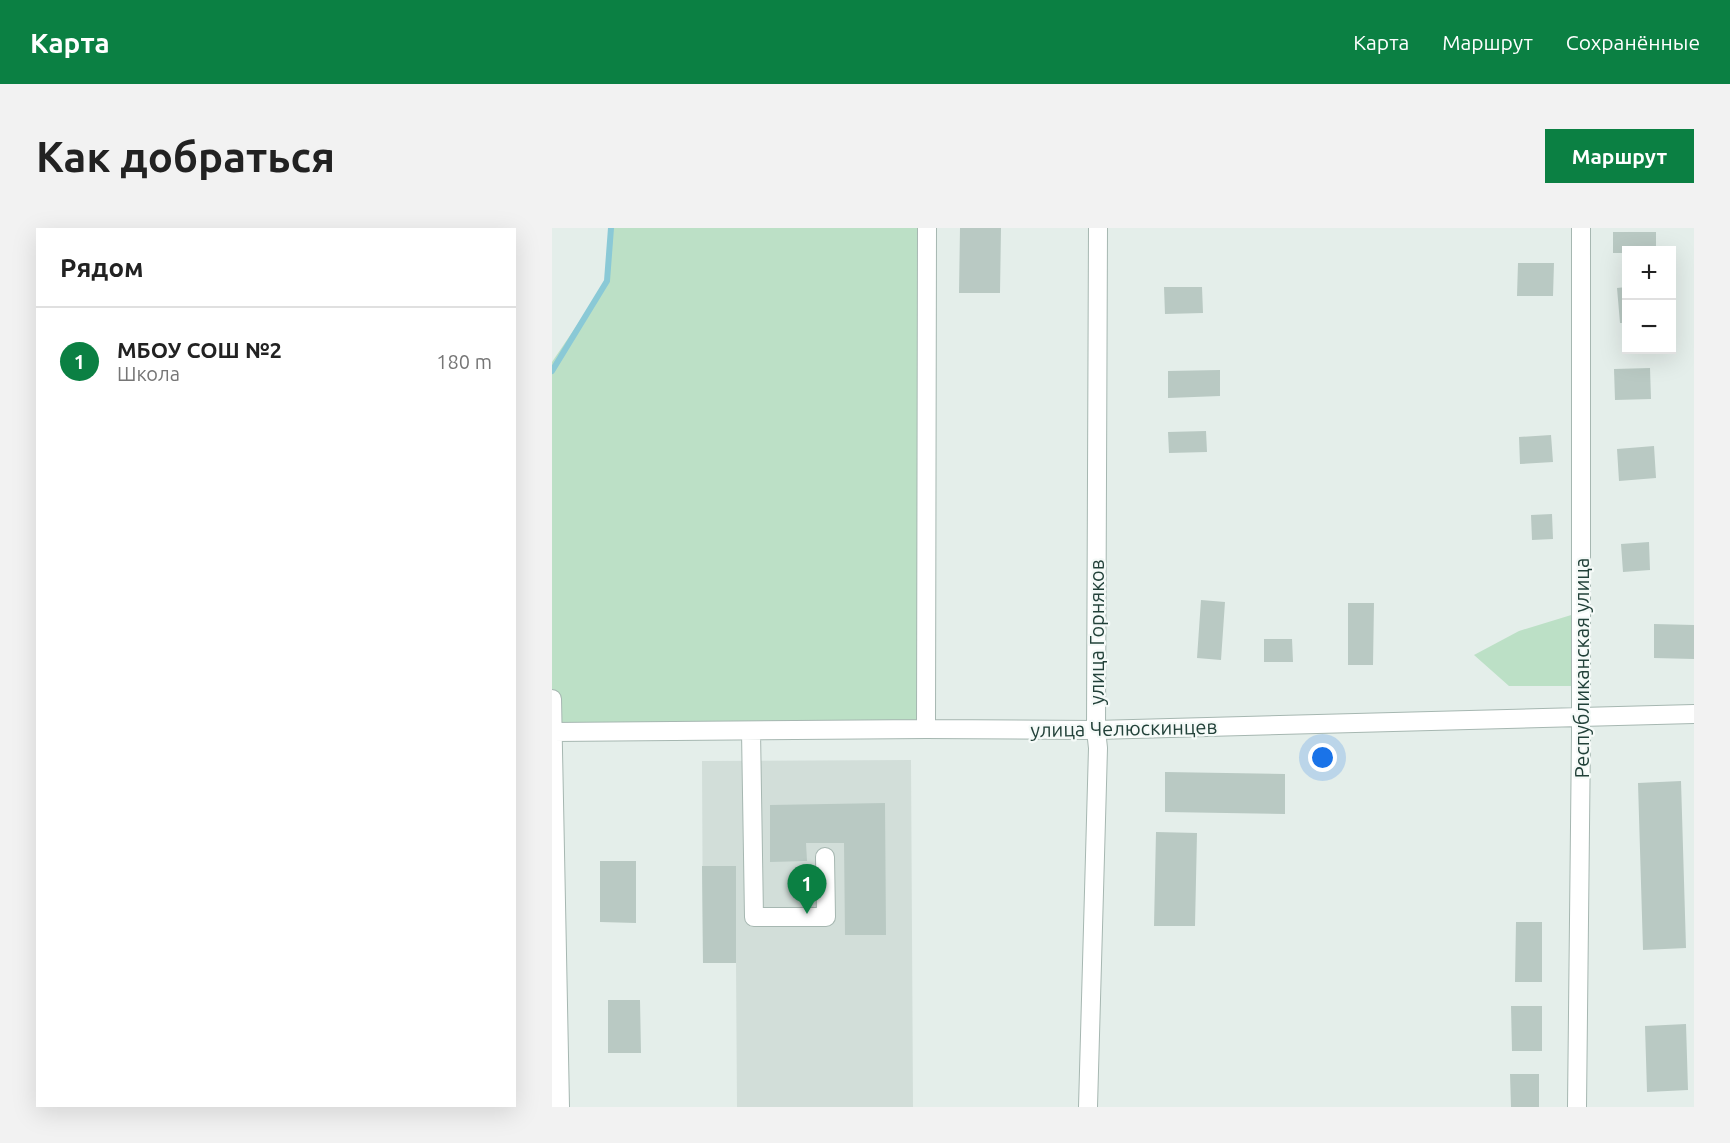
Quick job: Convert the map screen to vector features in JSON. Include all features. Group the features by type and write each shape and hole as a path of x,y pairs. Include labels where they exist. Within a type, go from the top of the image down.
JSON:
{"street":[{"path":"926,729 927,228"},
{"name":"улица Горняков","path":"1088,1107 1098,748 1096,730 1098,228"},
{"name":"Республиканская улица","path":"1577,1107 1581,718 1581,228"},
{"path":"552,699 560,1107"},
{"name":"улица Челюскинцев","path":"553,732 1096,730 1694,714"},
{"path":"751,731 754,917 826,917 825,857"}],"shaded area":[{"path":"911,760 913,1107 737,1107 736,963 703,963 702,761"}],"green space":[{"path":"611,228 927,228 926,729 553,733 552,1107 552,362 607,281"},
{"path":"1581,612 1581,686 1509,686 1474,655 1519,631"}],"building":[{"path":"960,228 1001,228 1000,293 959,293"},
{"path":"1613,232 1656,232 1656,246 1622,246 1622,253 1613,253"},
{"path":"1518,263 1554,263 1553,296 1517,296"},
{"path":"1164,287 1202,287 1203,313 1165,314"},
{"path":"1622,287 1622,323 1620,323 1617,288"},
{"path":"1650,368 1651,399 1615,400 1614,369"},
{"path":"1220,370 1220,396 1168,398 1168,371"},
{"path":"1206,431 1207,452 1169,453 1168,432"},
{"path":"1551,435 1553,462 1520,464 1519,437"},
{"path":"1654,446 1656,478 1619,481 1617,449"},
{"path":"1552,514 1553,539 1532,540 1531,515"},
{"path":"1649,542 1650,570 1623,572 1621,544"},
{"path":"1201,600 1225,602 1221,660 1197,658"},
{"path":"1348,603 1374,603 1373,665 1348,665"},
{"path":"1654,624 1694,625 1694,659 1654,658"},
{"path":"1264,639 1292,639 1293,662 1264,662"},
{"path":"1165,772 1285,774 1285,814 1165,812"},
{"path":"1681,781 1686,948 1643,950 1638,783"},
{"path":"885,803 886,935 845,935 844,843 806,843 807,861 770,862 770,805"},
{"path":"1156,832 1197,833 1195,926 1154,926"},
{"path":"600,861 636,861 636,923 600,922"},
{"path":"702,866 736,866 736,963 703,963"},
{"path":"1516,922 1542,922 1542,982 1515,982"},
{"path":"608,1000 640,1000 641,1053 608,1053"},
{"path":"1511,1006 1542,1006 1542,1051 1512,1051"},
{"path":"1686,1024 1688,1090 1647,1092 1645,1026"},
{"path":"1510,1074 1539,1074 1539,1107 1511,1107"}],"waterway":[{"path":"552,371 607,281 611,228"}],"place":[{"name":"МБОУ СОШ №2","path":"807,914"}]}
